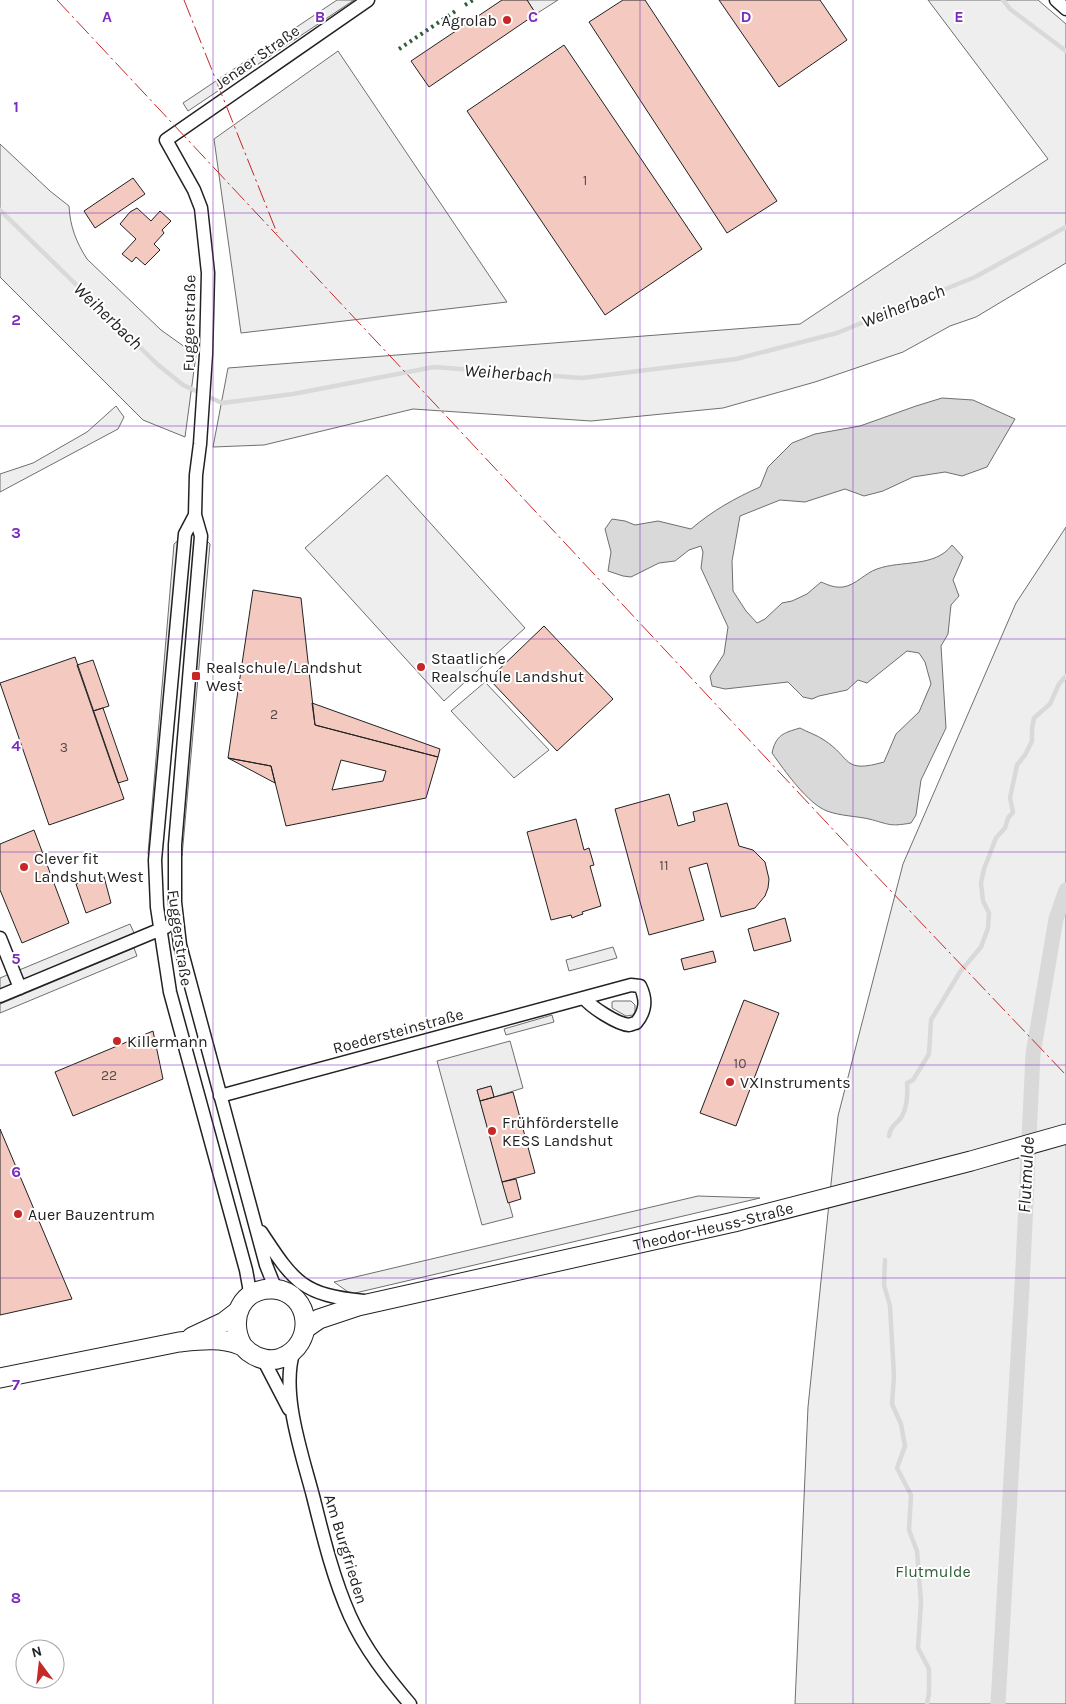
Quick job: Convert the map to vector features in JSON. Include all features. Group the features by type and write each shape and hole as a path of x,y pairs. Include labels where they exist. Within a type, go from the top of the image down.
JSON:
{"main road":[{"name":"Theodor-Heuss-Straße","path":"306,1328 320,1319 365,1304 734,1222 970,1161 1066,1134"},
{"path":"179,1342 224,1322 261,1290 278,1290"},
{"name":"Theodor-Heuss-Straße","path":"278,1290 286,1292 299,1304 322,1307 365,1304"},
{"path":"242,1305 235,1329 242,1345 254,1356 263,1359 280,1358 300,1344 306,1328 303,1311 299,1304"},
{"path":"0,1378 179,1342 212,1340 242,1345"}],"street":[{"name":"Jenaer Straße","path":"166,140 368,0"},
{"path":"1056,0 1066,9"},
{"name":"Fuggerstraße","path":"166,140 194,190 201,208 208,273 206,354 196,475 195,515 202,536 175,844 175,902 180,945 220,1096 266,1265 278,1290"},
{"name":"Fuggerstraße","path":"195,515 185,534 155,860 157,907 170,992 246,1270 250,1292 242,1305"},
{"path":"0,996 178,922"},
{"path":"0,938 20,988"},
{"name":"Roedersteinstraße","path":"220,1096 631,985 640,986 643,992 645,1007 636,1023 629,1025 609,1017 584,998"},
{"path":"255,1223 280,1261 301,1284 315,1292 365,1304"},
{"name":"Am Burgfrieden","path":"294,1350 291,1361 293,1416 326,1544 350,1617 382,1671 410,1704"},
{"name":"Am Burgfrieden","path":"263,1359 293,1416"}],"green space":[{"path":"527,0 558,0 536,14"},
{"path":"928,0 1038,0 1066,24 1066,263 976,317 950,326 903,352 815,382 723,408 591,421 413,409 264,445 213,447 228,368 800,324 1048,159"},
{"path":"0,144 50,191 69,206 74,234 87,259 161,330 196,355 185,437 143,420 0,277"},
{"path":"116,406 124,417 118,429 0,492 0,474 33,463 87,432"},
{"path":"387,475 525,628 444,701 305,548"},
{"name":"Flutmulde","path":"1066,527 1066,1704 795,1704 808,1407 838,1116 903,864 1016,603"},
{"path":"485,682 549,750 514,778 451,711"},
{"path":"631,1001 635,1005 635,1012 633,1015 626,1016 612,1008 612,1002"},
{"path":"698,1196 760,1198 351,1294 334,1282"}],"shaded area":[{"path":"337,0 354,0 188,111 183,103"},
{"path":"338,51 507,302 241,333 214,139"},
{"path":"942,398 973,400 1015,419 987,467 962,476 945,472 913,477 883,491 864,496 845,489 805,502 780,500 740,516 732,561 733,591 746,611 757,623 765,619 782,603 792,601 807,594 821,582 837,587 848,586 868,573 886,566 917,562 936,557 952,545 963,557 953,580 959,596 951,605 948,634 941,646 946,728 921,780 916,815 911,823 898,825 832,813 820,807 804,794 772,753 778,738 789,731 800,728 824,740 854,765 871,765 884,762 896,734 919,712 931,684 925,662 919,653 907,651 867,683 858,680 847,690 812,699 803,697 788,682 725,689 712,686 710,676 724,654 728,627 701,568 703,552 701,546 689,550 675,561 659,563 631,577 623,576 608,571 611,552 605,529 612,519 635,525 658,521 691,529 724,505 760,487 768,467 792,443 815,434 860,426"},
{"path":"180,539 151,859 148,854 174,544"},
{"path":"205,539 210,544 182,856 177,862"},
{"path":"130,924 135,935 0,991 0,978"},
{"path":"613,947 617,958 569,971 566,960"},
{"path":"134,948 137,956 0,1013 0,1004"},
{"path":"552,1015 554,1022 506,1035 504,1029"},
{"path":"510,1041 523,1088 494,1097 491,1086 477,1090 513,1217 482,1225 437,1061"}],"building":[{"path":"502,0 527,0 536,14 429,87 411,61"},
{"path":"623,0 645,0 777,201 727,233 589,22"},
{"path":"719,0 820,0 847,40 779,87"},
{"path":"564,45 702,249 605,315 467,111"},
{"path":"133,178 145,194 95,228 84,211"},
{"path":"137,208 151,221 160,211 171,221 162,230 164,233 154,244 160,250 145,265 136,257 132,262 122,254 136,239 120,224 130,212"},
{"path":"253,590 301,598 315,725 438,757 426,798 286,826 271,766 228,758","holes":["341,760 386,771 383,781 332,790"]},
{"path":"544,626 613,699 557,751 489,679"},
{"path":"75,657 124,799 49,825 0,683"},
{"path":"93,660 109,706 93,711 77,665"},
{"path":"312,703 440,749 438,757 315,725"},
{"path":"103,708 128,780 118,783 93,711"},
{"path":"228,758 271,766 275,783"},
{"path":"669,794 678,826 695,821 693,812 727,803 739,846 753,850 765,862 769,879 768,888 765,896 755,908 721,917 707,863 689,868 704,920 649,935 615,809"},
{"path":"576,819 584,850 589,848 594,865 590,866 601,906 582,912 583,914 572,918 571,915 551,920 527,832"},
{"name":"Clever fit Landshut West","path":"34,830 69,923 22,943 0,890 0,844"},
{"path":"103,873 111,903 86,913 76,884"},
{"path":"785,918 791,941 754,951 748,929"},
{"path":"713,951 716,962 684,970 681,959"},
{"path":"744,1000 779,1013 736,1126 700,1113"},
{"path":"153,1031 163,1079 73,1116 55,1072"},
{"path":"491,1086 494,1097 480,1101 477,1090"},
{"path":"513,1092 535,1173 502,1182 480,1101"},
{"name":"Auer Bauzentrum","path":"0,1129 72,1299 0,1315"},
{"path":"516,1179 521,1199 508,1203 502,1182"}],"waterway":[{"path":"1003,0 1010,9 1066,51"},
{"name":"Weiherbach","path":"0,210 157,364 183,385 222,403 293,394 434,367 582,378 736,359 837,333 975,277 1066,227"},
{"path":"889,1136 906,1107 907,1083 913,1080 929,1054 931,1020 960,972 981,947 988,928 989,913 983,901 981,883 984,869 996,838 1005,828 1008,818 1013,812 1010,798 1017,765 1032,741 1034,718 1050,704 1059,684 1066,676"},
{"name":"Flutmulde","path":"998,1704 1022,1287 1033,1054 1056,919 1066,890"},
{"path":"885,1260 884,1285 890,1306 894,1376 892,1404 901,1424 905,1446 897,1468 911,1495 909,1530 917,1551 921,1602 918,1648 929,1669 927,1704"}],"hedge":[{"path":"465,5 473,0"},
{"path":"399,49 457,10"}],"power":[{"path":"57,0 869,868 1066,1075"},
{"path":"184,0 277,233"}],"place":[{"name":"Agrolab","path":"507,20"},
{"name":"Staatliche Realschule Landshut","path":"421,667"},
{"name":"Realschule/Landshut West","path":"196,676"},
{"name":"Clever fit Landshut West","path":"24,867"},
{"name":"Killermann","path":"117,1041"},
{"name":"VXInstruments","path":"730,1082"},
{"name":"Frühförderstelle KESS Landshut","path":"492,1131"},
{"name":"Auer Bauzentrum","path":"18,1214"}]}
